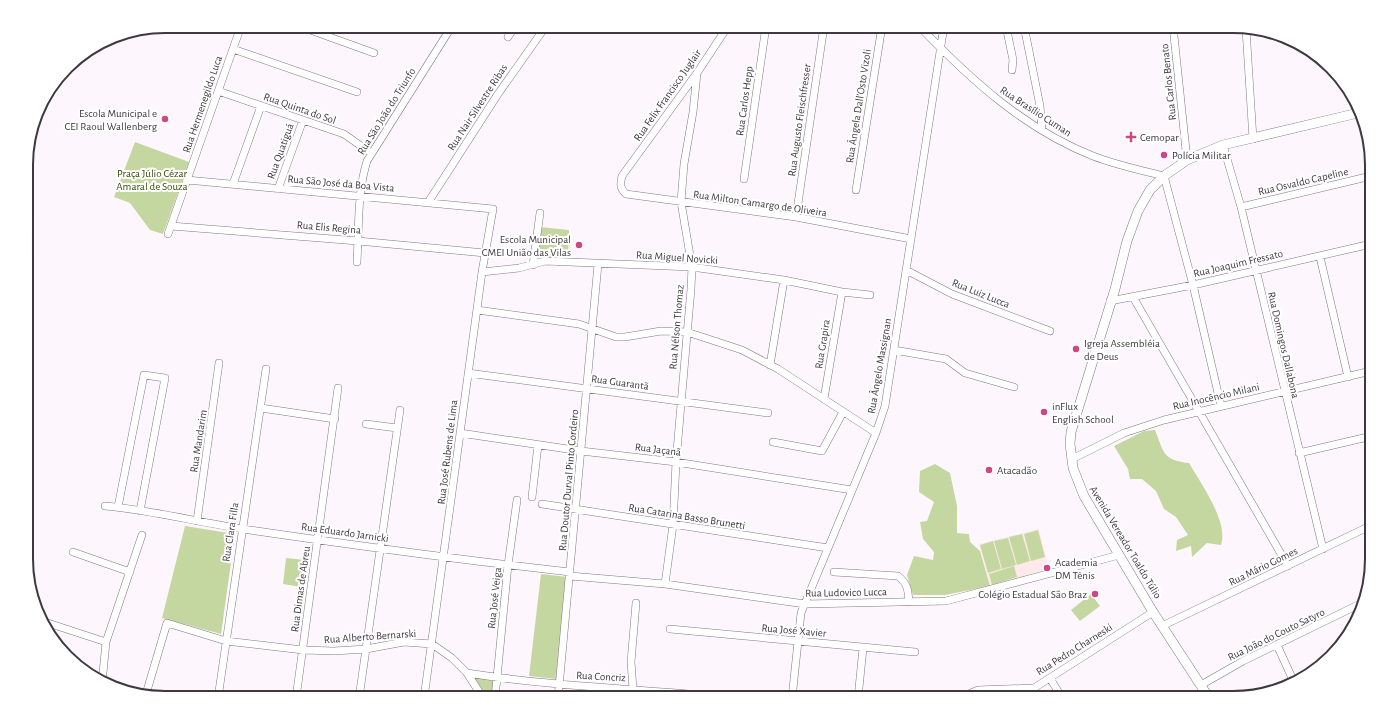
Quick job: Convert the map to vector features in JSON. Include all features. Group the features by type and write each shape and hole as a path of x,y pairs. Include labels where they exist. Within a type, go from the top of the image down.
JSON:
{"main road":[{"name":"Avenida Vereador Toaldo Túlio","path":"1205,691 1153,612 1084,496 1077,481 1072,459 1071,432 1127,241 1138,211 1150,190 1164,176 1187,160 1223,145 1355,114"}],"street":[{"name":"Rua Hermenegildo Luca","path":"168,234 239,33"},
{"path":"319,33 374,52"},
{"name":"Rua São João do Triunfo","path":"357,262 364,171 371,153 448,33"},
{"path":"508,37 511,33"},
{"name":"Rua Nair Silvestre Ribas","path":"429,201 494,100 541,33"},
{"name":"Rua Felix Francisco Juglair","path":"622,176 697,73 723,33"},
{"name":"Rua Carlos Hepp","path":"744,179 765,33"},
{"name":"Rua Augusto Fleischfresser","path":"796,217 823,33"},
{"name":"Rua Ângela Dall'Osto Vizoli","path":"856,190 881,33"},
{"name":"Rua Brasílio Cuman","path":"925,33 982,88 1042,130 1093,156 1164,176"},
{"name":"Rua Ângelo Massignan","path":"793,691 800,618 876,433 885,406 943,33"},
{"path":"1007,33 1013,60 1012,70"},
{"path":"1025,33 1040,106 1042,130"},
{"name":"Rua Carlos Benato","path":"1174,33 1187,160"},
{"path":"1246,34 1253,138"},
{"path":"233,49 357,92"},
{"name":"Rua Nélson Thomaz","path":"665,584 673,524 676,462 692,267 681,202 684,164 693,112 697,73"},
{"name":"Rua Quinta do Sol","path":"218,91 344,134 371,153"},
{"path":"233,184 261,106"},
{"name":"Rua Quatiguá","path":"278,189 303,120"},
{"name":"Rua Domingos Dallabona","path":"1223,145 1241,207 1322,549"},
{"name":"Rua Milton Camargo de Oliveira","path":"622,176 620,184 622,190 626,194 796,217 911,239"},
{"path":"1164,176 1193,285 1221,406"},
{"name":"Rua Osvaldo Capeline","path":"1241,207 1365,177"},
{"name":"Rua São José da Boa Vista","path":"187,180 429,201 493,209"},
{"name":"Rua José Rubens de Lima","path":"425,691 482,272 493,209"},
{"path":"533,264 540,213"},
{"name":"Rua Elis Regina","path":"171,226 485,253"},
{"name":"Rua Joaquim Fressato","path":"1110,301 1193,285 1365,246"},
{"path":"1320,257 1348,377"},
{"name":"Rua Miguel Novicki","path":"482,272 519,268 545,262 692,267 784,280 842,292 870,295"},
{"name":"Rua Doutor Durval Pinto Cordeiro","path":"559,691 598,264"},
{"name":"Rua Luiz Lucca","path":"906,270 952,294 1050,331"},
{"path":"770,365 784,280"},
{"name":"Rua Grapira","path":"824,399 842,292"},
{"path":"1133,297 1288,566"},
{"path":"477,310 579,324 616,337 625,338 661,331 687,332 742,350 770,365 876,433"},
{"path":"894,350 946,359 965,373 1014,388"},
{"name":"Rua Mandarim","path":"197,521 220,363"},
{"name":"Rua Clara Filla","path":"219,691 241,529 266,369"},
{"name":"Rua Guarantã","path":"468,373 768,413"},
{"name":"Rua Inocêncio Milani","path":"1072,459 1124,433 1164,420 1365,373"},
{"path":"118,507 144,375 165,378 140,511"},
{"name":"Rua Dimas de Abreu","path":"297,691 338,388"},
{"path":"261,408 335,419"},
{"path":"360,691 382,548 400,410"},
{"path":"773,442 822,451 843,412"},
{"path":"366,424 397,428"},
{"name":"Rua Jaçanã","path":"460,432 580,451 676,462 852,490"},
{"path":"1299,453 1365,438"},
{"path":"532,497 538,445"},
{"name":"Rua José Veiga","path":"496,691 508,565 517,500"},
{"name":"Rua Catarina Basso Brunetti","path":"542,504 828,548"},
{"name":"Rua Eduardo Jarnicki","path":"105,506 241,529 444,558 570,574"},
{"name":"Rua Mário Gomes","path":"1162,626 1365,528"},
{"path":"103,675 106,642 142,535"},
{"path":"73,552 130,572"},
{"name":"Rua Ludovico Lucca","path":"570,574 665,584 805,604 946,601 962,598 1119,555"},
{"path":"834,572 898,576 908,586 909,602"},
{"path":"633,689 631,662 636,603"},
{"name":"Rua João do Couto Satyro","path":"1201,685 1243,661 1356,606"},
{"name":"Rua Pedro Charneski","path":"977,691 1034,688 1153,612"},
{"name":"Rua Alberto Bernarski","path":"147,690 167,623 226,641 303,650 334,651 366,649 404,642 432,644 452,658 467,673 479,691"},
{"path":"50,624 106,642"},
{"name":"Rua José Xavier","path":"670,629 915,652"},
{"path":"1277,645 1292,677"},
{"path":"859,691 863,648"},
{"name":"Rua Concriz","path":"467,673 560,685 655,691"},
{"path":"1050,678 1058,691"}],"shaded area":[{"path":"1039,529 1049,569 990,586 979,544"}],"green space":[{"name":"Praça Júlio Cézar Amaral de Souza","path":"135,142 189,162 163,234 150,230 130,203 114,197"},
{"path":"540,227 569,230 568,260 536,258"},
{"path":"1155,430 1165,454 1174,460 1189,463 1206,491 1221,525 1221,545 1207,543 1192,557 1191,546 1176,551 1177,540 1188,535 1176,517 1164,509 1156,491 1142,479 1130,479 1128,469 1114,446 1144,431"},
{"path":"935,464 950,473 957,506 957,533 969,534 970,542 980,551 990,586 945,595 913,595 907,575 914,556 933,560 934,552 923,539 920,522 927,521 934,502 919,492 920,471"},
{"path":"185,526 235,534 221,634 162,618"},
{"path":"1038,530 1045,557 1031,561 1024,534"},
{"path":"1022,534 1030,561 1017,565 1009,537"},
{"path":"1008,538 1016,565 1002,569 994,541"},
{"path":"993,541 1001,569 988,573 980,545"},
{"path":"286,558 305,560 302,587 283,584"},
{"path":"1014,566 1017,577 992,585 989,574"},
{"path":"541,574 567,577 556,679 529,676"},
{"path":"1091,594 1100,606 1080,621 1071,610"},
{"path":"474,677 494,680 492,691 483,691"}],"place":[{"name":"Escola Municipal e CEI Raoul Wallenberg","path":"165,119"},
{"name":"Cemopar","path":"1131,137"},
{"name":"Polícia Militar","path":"1164,155"},
{"name":"Escola Municipal CMEI União das Vilas","path":"579,245"},
{"name":"Igreja Assembléia de Deus","path":"1076,349"},
{"name":"inFlux English School","path":"1044,412"},
{"name":"Atacadão","path":"989,470"},
{"name":"Academia DM Tênis","path":"1047,568"},
{"name":"Colégio Estadual São Braz","path":"1095,594"}]}
